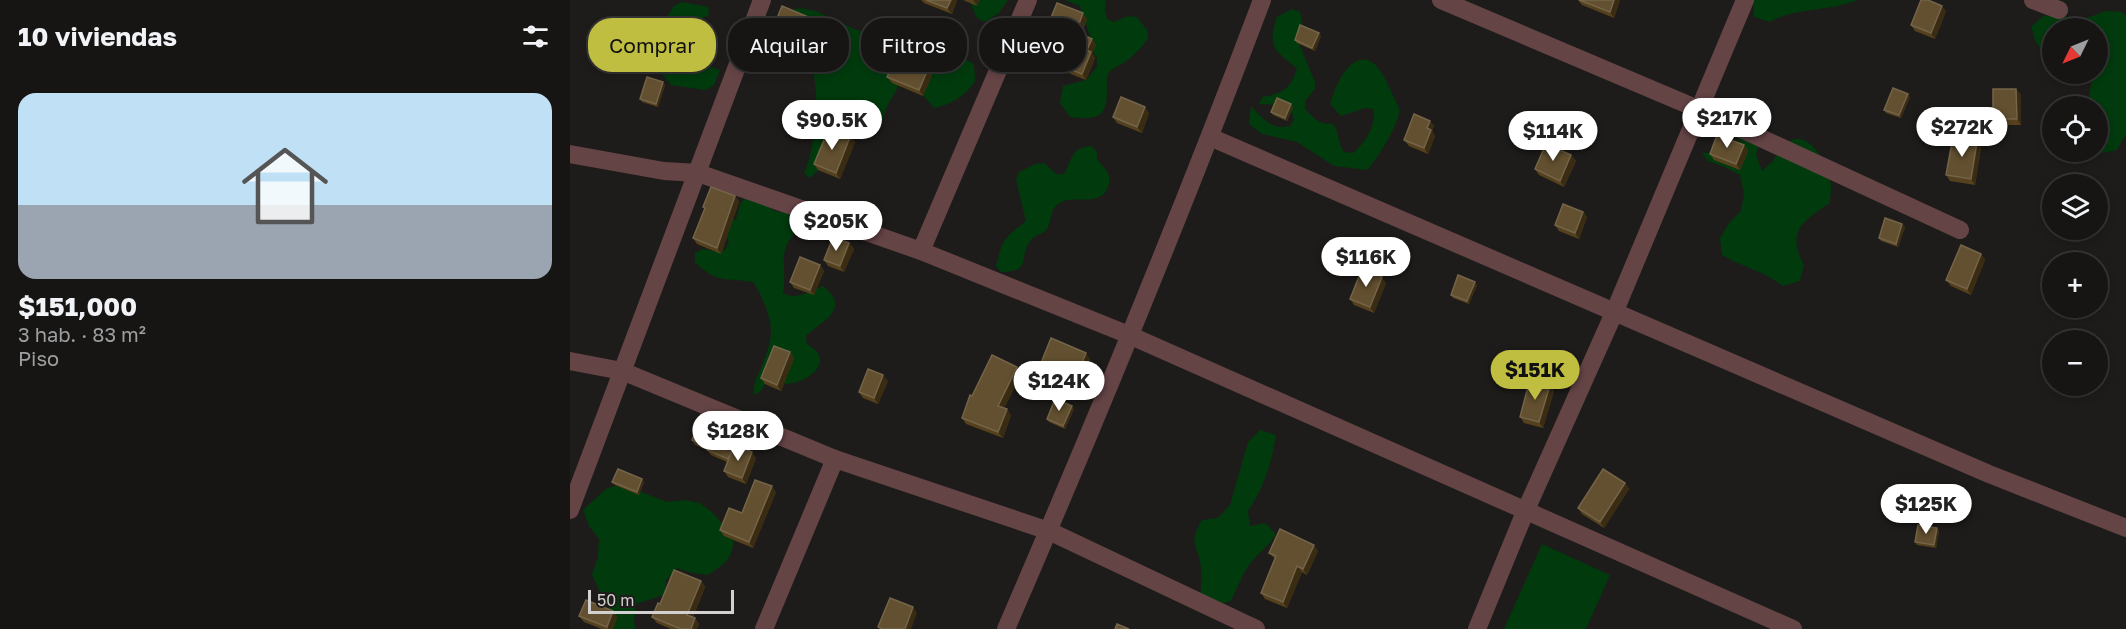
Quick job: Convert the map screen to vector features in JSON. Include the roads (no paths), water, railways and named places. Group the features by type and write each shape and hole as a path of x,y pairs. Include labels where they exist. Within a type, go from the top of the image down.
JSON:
{"street":[{"path":"570,510 762,0"},
{"path":"921,250 1028,0"},
{"path":"1006,629 1049,531 1210,137 1262,0"},
{"path":"1441,0 1698,109 1960,230"},
{"path":"1478,629 1525,512 1614,313 1745,0"},
{"path":"2033,0 2059,10"},
{"path":"1210,137 1989,474 2126,528"},
{"path":"570,154 664,171 698,173 921,250 1129,335 1793,629"},
{"path":"570,361 622,371 835,459 1049,531 1247,627"},
{"path":"764,629 835,459"}]}
